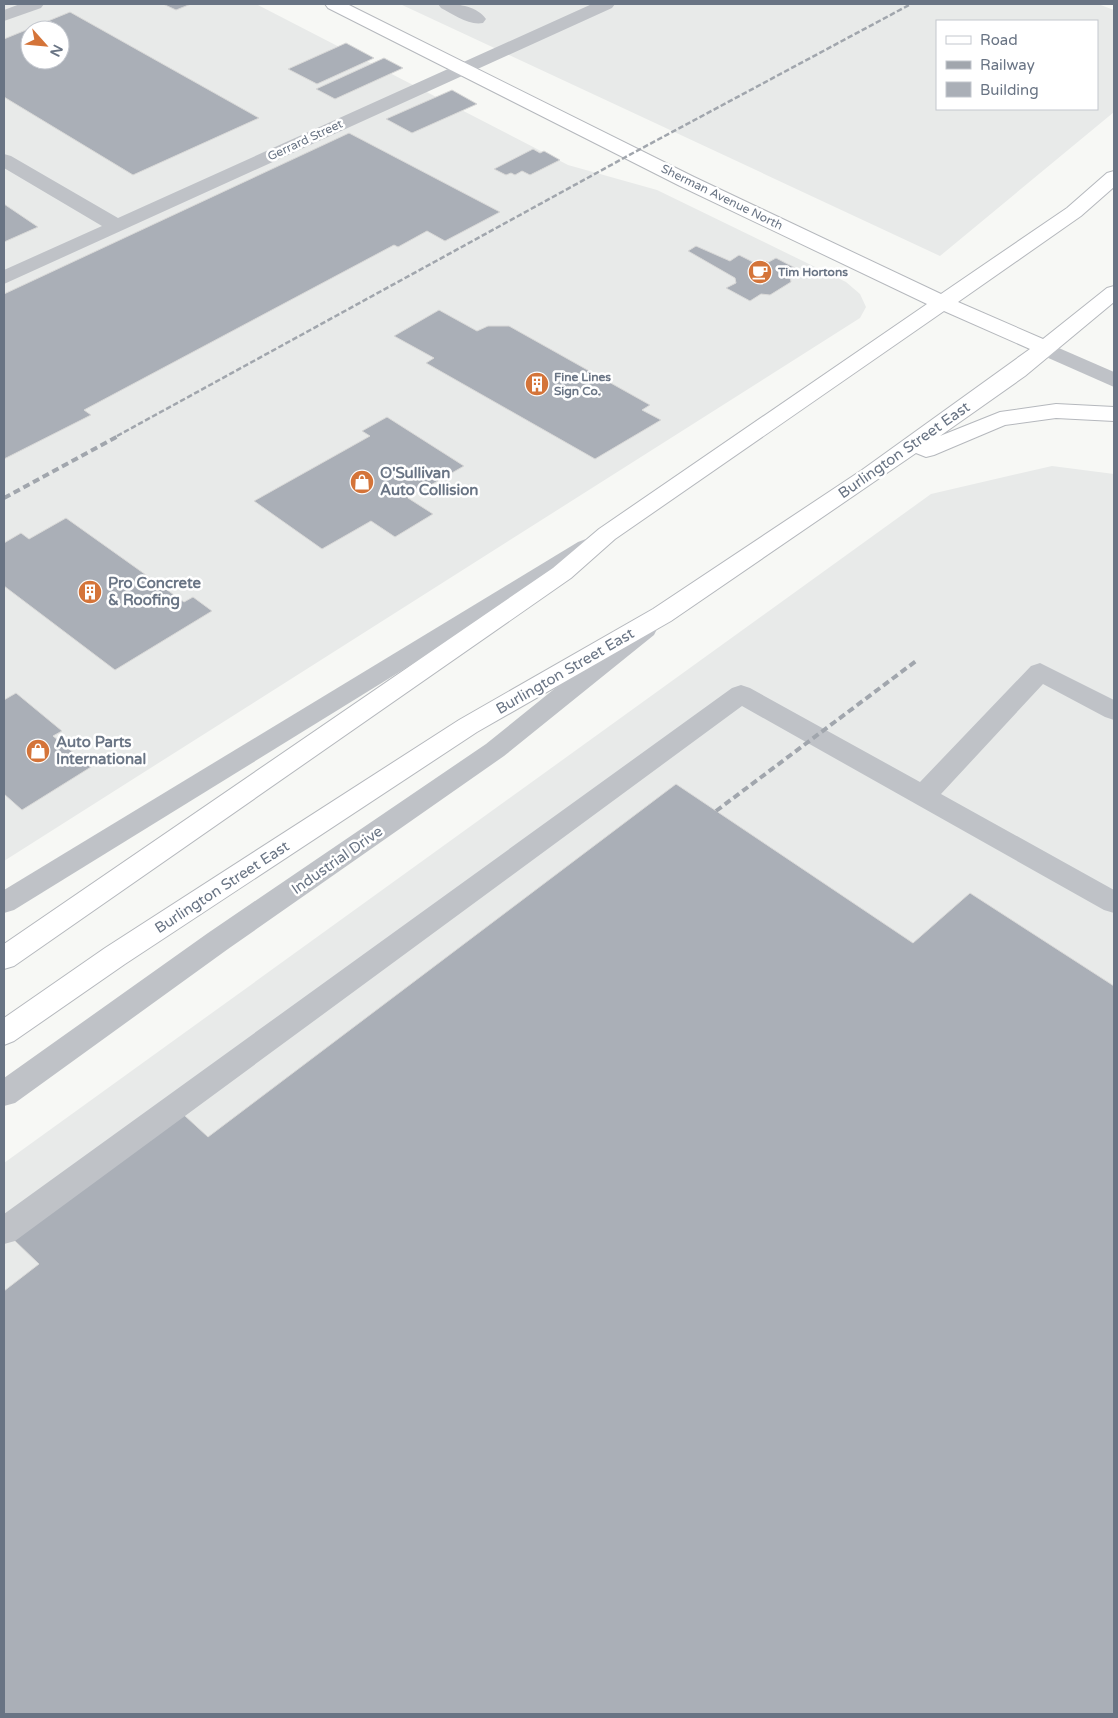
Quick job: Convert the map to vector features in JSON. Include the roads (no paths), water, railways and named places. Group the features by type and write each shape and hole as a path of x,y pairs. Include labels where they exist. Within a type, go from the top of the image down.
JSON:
{"main road":[{"name":"Sherman Avenue North","path":"334,4 744,209 942,304 1045,348"},
{"path":"4,958 562,573 607,534 1074,212 1114,177"},
{"name":"Burlington Street East","path":"4,1033 114,956 468,726 662,615 870,476 1017,371 1114,292"},
{"path":"870,476 1000,419 1056,411 1114,414"}],"street":[{"path":"4,16 35,4"},
{"path":"448,4 477,18"},
{"name":"Gerrard Street","path":"4,278 461,68 606,4"},
{"path":"4,160 116,226"},
{"name":"Sherman Avenue North","path":"1045,348 1114,380"},
{"path":"4,903 607,534"},
{"name":"Industrial Drive","path":"4,1094 218,941 495,750 662,615"},
{"path":"923,796 1040,672 1114,711"},
{"path":"4,1231 741,694 1114,903"}],"railway":[{"path":"117,436 633,153 911,4"},
{"path":"4,498 120,435"},
{"path":"716,811 916,661"}],"place":[{"name":"Tim Hortons","path":"760,272"},
{"name":"Fine Lines Sign Co.","path":"537,384"},
{"name":"O'Sullivan Auto Collision","path":"362,482"},
{"name":"Pro Concrete & Roofing","path":"90,592"},
{"name":"Auto Parts International","path":"38,751"}]}
